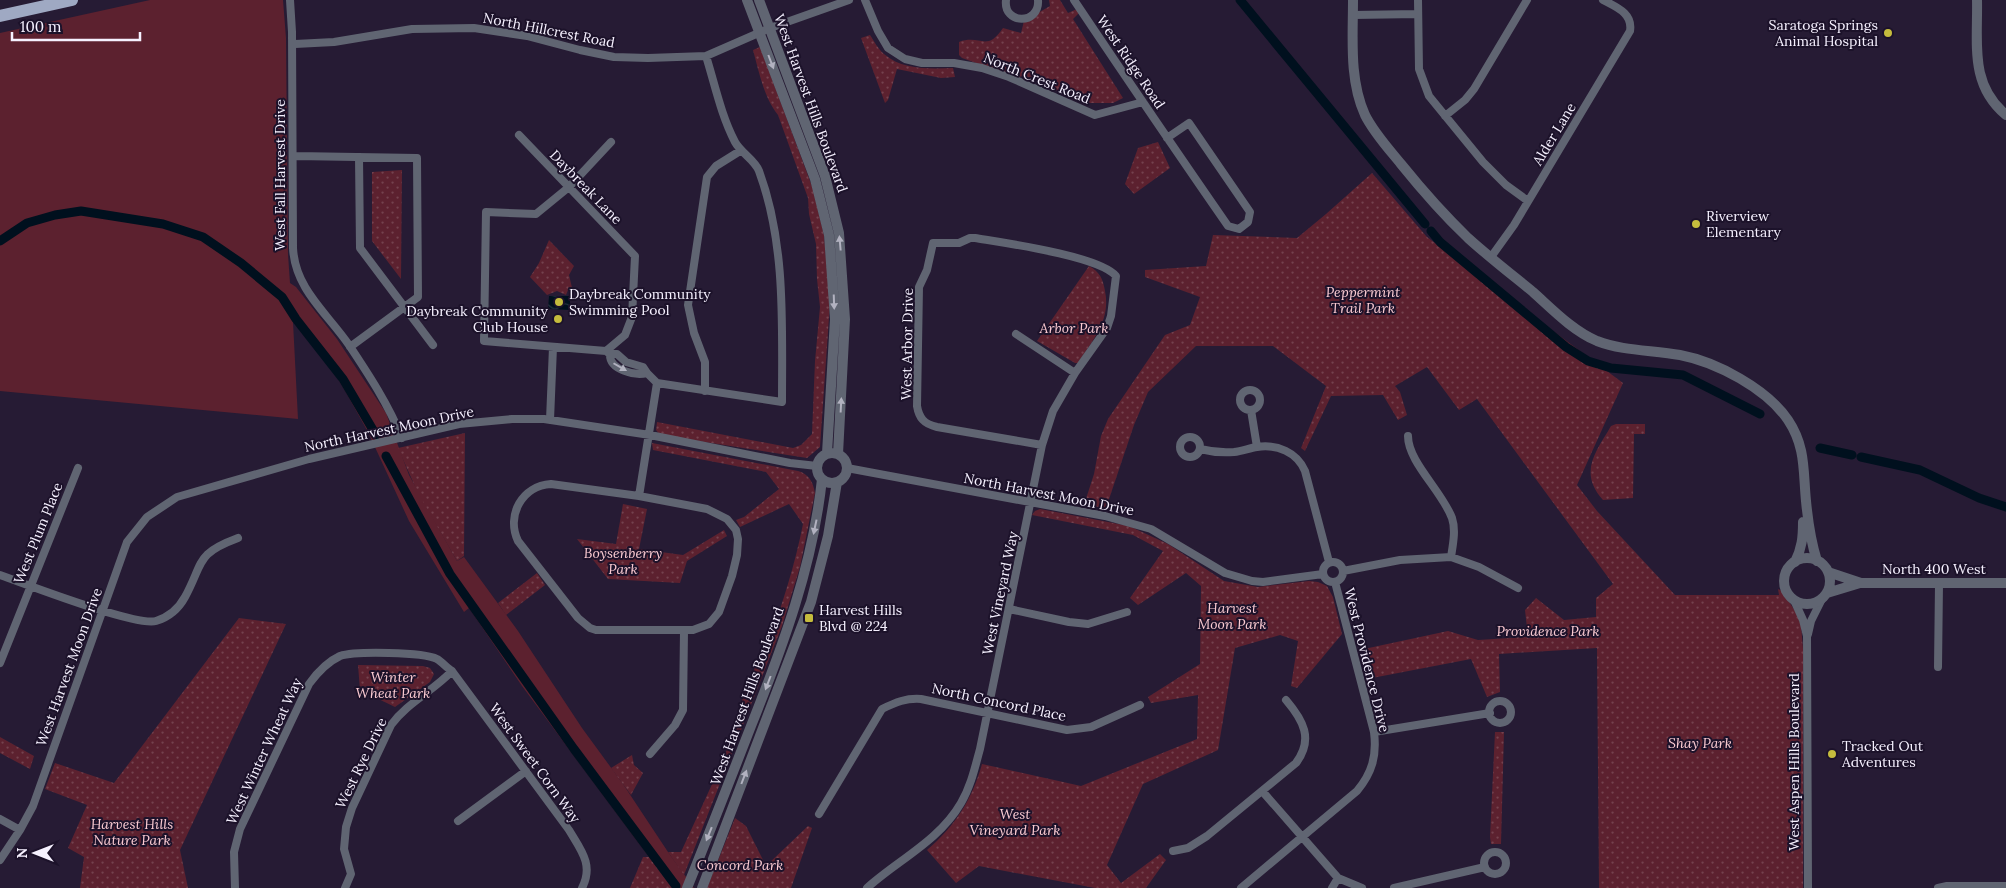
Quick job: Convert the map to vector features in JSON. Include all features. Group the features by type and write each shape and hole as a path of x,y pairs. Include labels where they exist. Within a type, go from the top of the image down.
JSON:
{"main road":[{"path":"0,16 72,0"}],"street":[{"name":"West Fall Harvest Drive","path":"290,0 292,32 293,258 302,284 350,347 385,402 402,438"},
{"name":"West Harvest Hills Boulevard","path":"747,0 815,179 829,234 835,319 827,453"},
{"name":"West Harvest Hills Boulevard","path":"759,0 825,176 839,233 845,319 838,454"},
{"name":"North Hillcrest Road","path":"295,44 334,42 412,29 474,28 527,36 614,57 706,56 770,28 849,0"},
{"name":"North Crest Road","path":"865,0 878,31 888,48 905,59 922,64 954,63 982,68 1009,77 1095,115 1143,102"},
{"path":"1006,0 1007,9 1010,14 1019,19 1030,18 1037,10 1038,0"},
{"name":"West Ridge Road","path":"1074,0 1167,138 1228,226 1239,229 1248,222 1250,212 1189,123 1167,138"},
{"path":"1353,0 1355,84 1364,113 1371,126 1428,196 1469,238 1571,325 1596,340 1617,347 1682,355 1725,370 1767,398 1788,420 1799,441 1803,454 1806,501 1812,546 1817,561"},
{"path":"1418,0 1418,61 1421,77 1429,96 1489,167 1513,190 1528,201"},
{"path":"1445,116 1465,100 1474,89 1527,0"},
{"name":"Alder Lane","path":"1491,257 1507,236 1628,34 1630,20 1626,13 1603,0"},
{"path":"1978,0 1979,72 1990,98 2006,115"},
{"path":"1353,15 1418,14"},
{"path":"612,142 569,187 536,214 486,212 484,342 608,352 617,354 626,362 643,367 657,383 782,402 781,286 772,218 758,169 740,151 724,117 706,56"},
{"name":"Daybreak Lane","path":"519,135 635,256 632,317 625,335 608,352"},
{"path":"705,391 705,362 694,332 688,305 691,277 707,177 716,166 740,151"},
{"path":"296,156 417,158 418,297 350,347"},
{"path":"359,157 360,248 433,345"},
{"name":"West Vineyard Way","path":"867,888 928,841 955,813 972,778 988,713 1042,445 1053,411 1075,373 1106,328 1111,316 1116,276 1110,268 1082,259 975,238 959,243 933,244"},
{"name":"West Arbor Drive","path":"933,244 927,270 920,286 917,406 920,418 927,424 937,427 1042,445"},
{"path":"1016,334 1075,373"},
{"path":"550,420 553,347"},
{"path":"639,496 657,383"},
{"path":"1251,410 1257,447"},
{"name":"North Harvest Moon Drive","path":"177,497 309,459 459,424 512,419 550,420 650,435 790,463 817,466"},
{"path":"1408,436 1408,445 1414,457 1441,495 1453,519 1454,535 1451,557"},
{"path":"1200,449 1213,452 1236,452 1257,447 1276,447 1289,452 1302,464 1329,562"},
{"path":"827,453 838,454 846,462 847,468 842,479 832,483 822,479 818,473 818,460 827,453"},
{"name":"West Plum Place","path":"0,663 78,468"},
{"name":"North Harvest Moon Drive","path":"847,468 1105,516 1152,529 1225,573 1252,581 1263,582 1322,574"},
{"name":"West Harvest Hills Boulevard","path":"687,888 780,652 815,528 822,479"},
{"name":"West Harvest Hills Boulevard","path":"702,888 811,602 828,536 837,482"},
{"path":"552,484 639,496 712,510 727,519 736,530 738,539 737,554 723,604 709,624 684,631 596,630 581,622 518,541 514,530 514,518 518,503 540,485 552,484"},
{"name":"West Harvest Moon Drive","path":"0,860 33,806 127,542 147,517 177,497"},
{"path":"1806,501 1801,551 1787,571 1785,583 1789,595 1794,600 1803,620 1808,636"},
{"path":"0,575 103,610 141,621 155,621 169,615 178,607 201,560 218,545 238,538"},
{"path":"1343,571 1400,560 1451,557 1479,567 1518,588"},
{"path":"1795,562 1810,558 1817,561 1828,572 1830,586 1811,621 1808,636"},
{"path":"1329,562 1338,563 1343,571 1340,579 1335,582 1326,579 1322,574 1324,566 1329,562"},
{"name":"North 400 West","path":"1828,572 1861,583 2006,583"},
{"name":"West Providence Drive","path":"1302,838 1357,791 1370,773 1375,757 1374,732 1335,582"},
{"name":"North 400 West","path":"1824,596 1861,583"},
{"path":"1938,667 1939,584"},
{"path":"1794,600 1808,604 1824,596"},
{"path":"1009,609 1069,622 1088,624 1127,612"},
{"path":"650,754 675,725 683,710 684,631"},
{"name":"West Aspen Hills Boulevard","path":"1808,636 1808,888"},
{"name":"West Sweet Corn Way","path":"329,662 349,654 420,654 437,659 452,672 526,771 586,856 588,864 587,873 586,881 582,888"},
{"name":"West Winter Wheat Way","path":"235,888 234,852 240,829 309,684 329,662"},
{"name":"West Rye Drive","path":"345,888 350,874 344,849 346,827 352,808 391,725 399,713 439,684 452,672"},
{"name":"North Concord Place","path":"819,814 882,709 908,698 1067,730 1091,727 1140,705"},
{"path":"1173,851 1188,848 1198,843 1288,771 1303,753 1305,734 1302,724 1298,714 1286,700"},
{"path":"1374,732 1490,713"},
{"path":"458,821 526,771"},
{"path":"1263,792 1338,878 1362,888"},
{"path":"0,819 20,830"},
{"path":"1241,888 1302,838"},
{"path":"1394,888 1414,886 1485,867"},
{"path":"1332,888 1338,878"},
{"path":"1938,888 1947,886 2006,886"}],"green space":[{"path":"150,0 283,0 286,38 288,254 290,283 296,287 337,339 386,413 409,475 457,561 464,557 518,631 582,728 694,888 672,888 522,686 469,608 464,612 409,521 368,432 344,389 333,371 293,322 298,419 0,391 0,33"},
{"path":"1049,0 1060,0 1068,13 1077,9 1079,13 1073,19 1123,98 1113,103 1088,103 1021,76 1019,78 962,58 959,55 959,42 967,40 992,40 1003,28 1021,33 1024,21 1050,6"},
{"path":"870,35 884,54 899,63 917,67 953,68 955,77 941,78 897,69 888,100 885,103 861,38"},
{"path":"760,47 813,189 824,235 830,303 820,447 807,458 660,435 656,430 657,422 793,448 801,445 812,434 815,361 820,307 816,244 809,214 808,198 778,115 769,101 760,76 753,50"},
{"path":"1158,142 1170,168 1134,194 1125,184 1138,148"},
{"path":"402,170 401,279 372,241 372,172"},
{"path":"1372,173 1427,237 1623,383 1577,485 1597,511 1675,595 1779,595 1778,589 1782,591 1797,614 1801,625 1803,649 1803,888 1599,888 1597,648 1499,654 1500,692 1487,697 1471,659 1372,678 1364,649 1448,631 1478,640 1528,637 1525,610 1536,598 1564,620 1596,617 1596,598 1613,584 1477,399 1459,410 1427,367 1395,386 1400,392 1407,415 1398,420 1383,395 1331,396 1305,451 1301,448 1326,386 1273,346 1196,346 1148,392 1134,425 1106,508 1084,505 1094,474 1101,436 1108,419 1165,335 1190,325 1200,297 1145,277 1145,270 1206,266 1213,235 1297,238"},
{"path":"549,240 574,266 569,275 573,292 568,290 566,295 557,291 547,295 530,277 539,263"},
{"name":"Arbor Park","path":"1089,266 1102,279 1106,301 1105,311 1095,338 1078,363 1075,363 1037,341"},
{"path":"1616,424 1645,424 1645,434 1634,434 1633,498 1603,500 1592,480 1592,462 1595,453 1611,426"},
{"path":"465,433 464,556 457,561 417,491 398,448"},
{"path":"652,443 798,471 810,479 815,493 800,567 782,626 684,875 668,852 681,852 719,769 742,712 740,706 763,647 768,644 792,570 803,524 789,504 740,527 736,520 744,517 779,489 766,472 653,450"},
{"name":"Boysenberry Park","path":"623,504 647,509 639,549 683,555 724,530 727,536 687,561 680,583 608,579 577,539 616,544"},
{"path":"1040,509 1129,526 1168,544 1224,581 1258,587 1309,581 1318,582 1327,586 1333,597 1342,634 1297,688 1291,686 1298,641 1280,635 1235,648 1218,750 1143,784 1107,865 1121,883 1160,854 1166,860 1146,888 1095,888 979,866 956,883 927,850 954,822 968,801 982,764 1081,786 1197,739 1198,695 1151,703 1148,697 1200,664 1201,586 1186,573 1138,605 1130,598 1163,551 1133,535 1032,515"},
{"path":"537,573 545,585 506,615 498,603"},
{"name":"Harvest Hills Nature Park","path":"239,618 286,624 180,850 188,888 80,888 84,857 68,848 87,805 45,789 55,763 114,783"},
{"name":"Winter Wheat Park","path":"358,665 423,666 430,668 434,674 430,682 395,707 360,690"},
{"path":"1495,732 1504,732 1501,844 1491,844 1490,837"},
{"path":"0,737 34,756 30,769 0,753"},
{"path":"632,755 634,765 643,773 631,795 611,768"},
{"name":"Concord Park","path":"735,818 746,826 766,866 808,826 812,828 791,888 707,888"},
{"path":"643,857 649,857 672,888 630,888"}],"water":[{"name":"Daybreak Community Swimming Pool","path":"549,296 570,296 570,310 548,309"}],"waterway":[{"path":"1240,0 1425,224"},
{"path":"0,241 27,223 55,215 81,211 163,224 203,237 241,263 282,297 296,319 343,379 376,435"},
{"path":"1431,231 1440,242 1566,347 1588,361 1611,368 1683,375 1760,414"},
{"path":"1820,448 1852,455"},
{"path":"386,456 450,574 574,749 676,886"},
{"path":"1861,457 1920,470 1979,498 2006,507"}],"place":[{"name":"Saratoga Springs Animal Hospital","path":"1888,33"},
{"name":"Riverview Elementary","path":"1696,224"},
{"name":"Daybreak Community Swimming Pool","path":"559,302"},
{"name":"Daybreak Community Club House","path":"558,319"},
{"name":"Harvest Hills Blvd @ 224","path":"809,618"},
{"name":"Tracked Out Adventures","path":"1832,754"}],"park label":[{"name":"Peppermint Trail Park","path":"1363,300"},
{"name":"Harvest Moon Park","path":"1232,616"},
{"name":"Providence Park","path":"1548,631"},
{"name":"Shay Park","path":"1700,743"},
{"name":"West Vineyard Park","path":"1015,822"}]}
